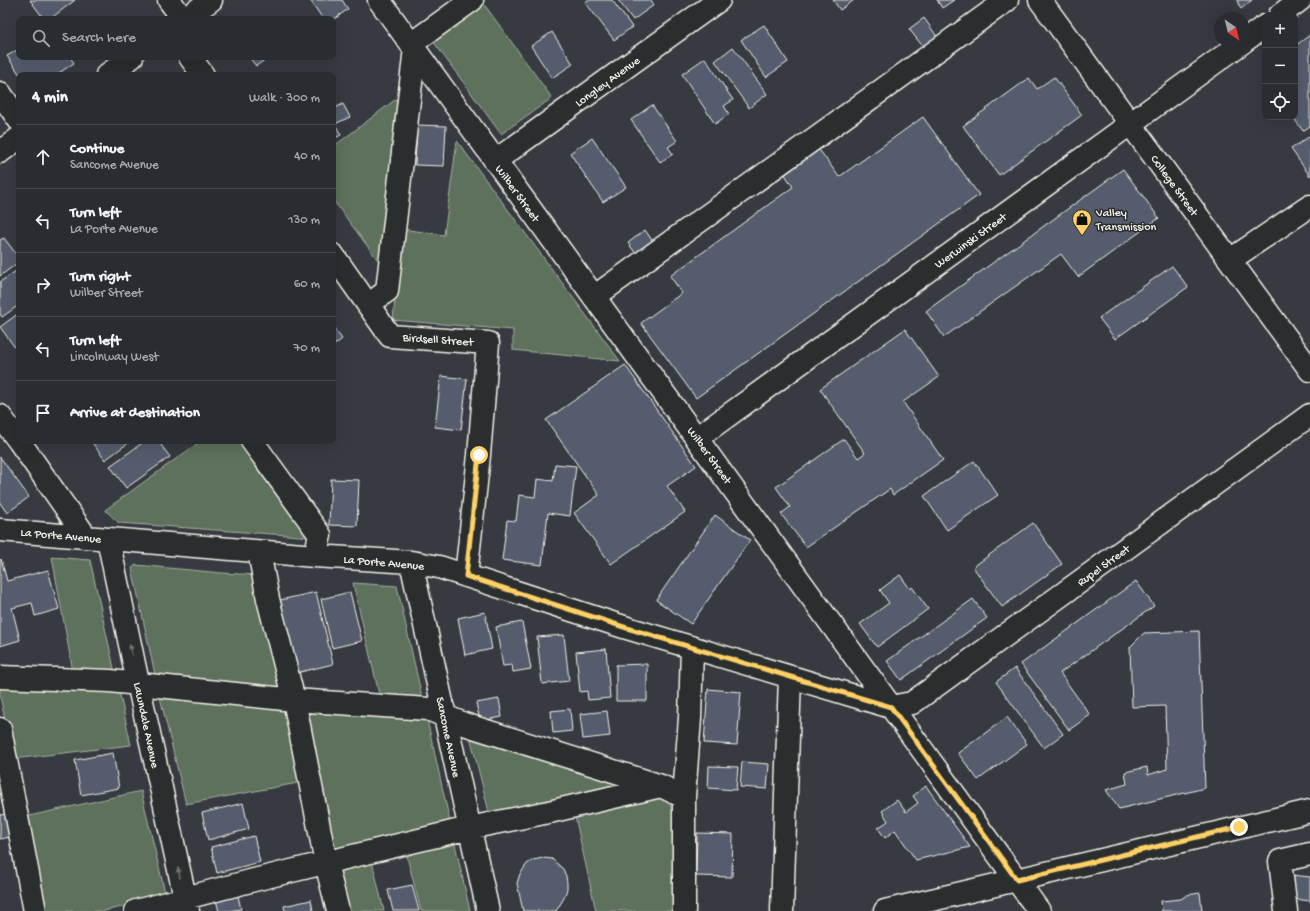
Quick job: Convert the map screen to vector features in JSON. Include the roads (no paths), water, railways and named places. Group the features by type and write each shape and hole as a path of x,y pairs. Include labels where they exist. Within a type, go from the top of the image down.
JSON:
{"street":[{"path":"169,0 182,16"},
{"path":"188,16 211,0"},
{"name":"Wilber Street","path":"379,0 1039,911"},
{"path":"368,305 387,291 413,46 472,0"},
{"name":"Longley Avenue","path":"495,161 719,0"},
{"path":"594,297 1007,0"},
{"name":"College Street","path":"1040,0 1310,370"},
{"path":"1284,12 1300,0"},
{"name":"Werwinski Street","path":"1250,37 1262,28"},
{"name":"Werwinski Street","path":"697,438 1235,48"},
{"path":"111,72 128,60"},
{"path":"192,60 201,72"},
{"path":"0,93 16,116"},
{"path":"0,152 16,140"},
{"path":"1230,260 1310,206"},
{"name":"Birdsell Street","path":"336,259 390,336 488,343 479,455 466,576"},
{"name":"Rupel Street","path":"891,707 912,703 1310,415"},
{"path":"0,416 16,437"},
{"path":"21,444 86,537"},
{"path":"254,444 320,535 315,556"},
{"name":"La Porte Avenue","path":"0,530 259,552 411,562 466,576 692,648 891,707"},
{"name":"Lawndale Avenue","path":"108,539 186,905"},
{"path":"259,552 268,599 294,700 326,863 338,911"},
{"name":"Sancome Avenue","path":"411,562 488,911"},
{"path":"684,911 684,797 690,718 692,648"},
{"path":"0,676 138,683 294,700 428,709 464,724 661,786 684,797"},
{"path":"782,911 790,677"},
{"path":"0,728 35,911"},
{"path":"136,911 186,905 326,863 470,828 549,812 661,786"},
{"path":"885,911 1309,814"},
{"path":"1286,911 1280,861 1310,854"}],"place":[{"name":"Valley Transmission","path":"1082,236"}]}
